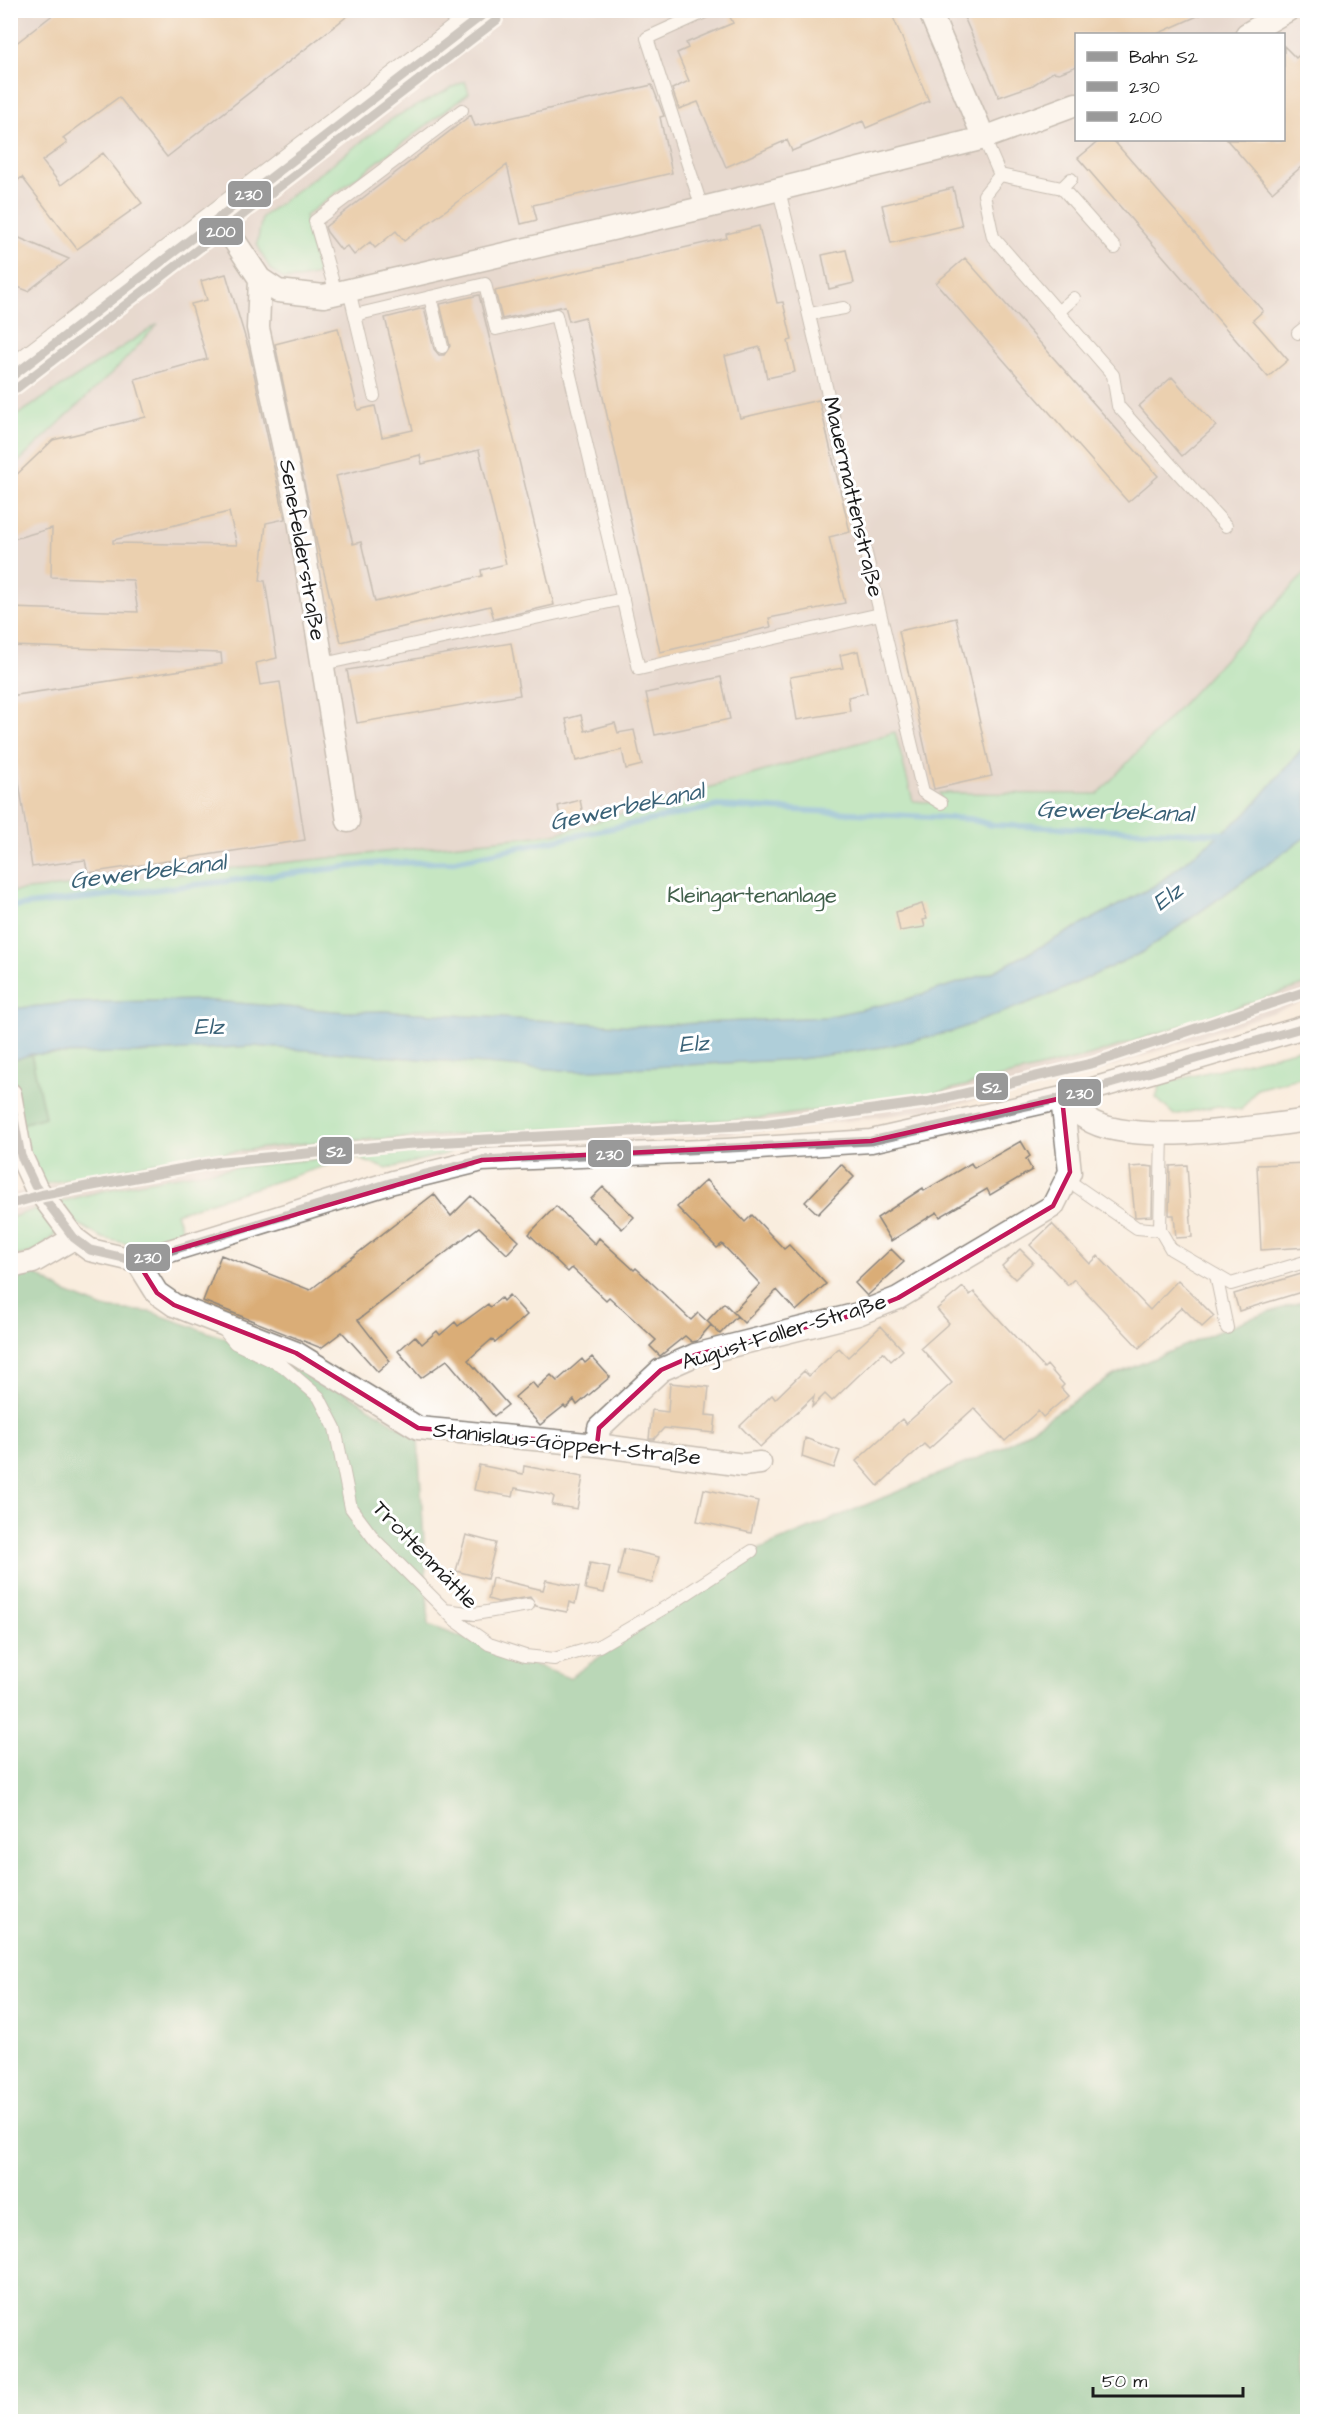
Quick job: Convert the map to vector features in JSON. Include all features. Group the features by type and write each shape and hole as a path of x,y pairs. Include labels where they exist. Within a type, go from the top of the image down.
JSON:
{"street":[{"path":"10,378 490,10"},
{"path":"929,10 984,138"},
{"path":"1249,33 1288,10"},
{"path":"220,219 260,279 279,291 324,296 631,232 702,208 984,138 1075,106"},
{"name":"Senefelderstraße","path":"260,279 258,328 298,514 348,821"},
{"path":"10,1094 13,1122 21,1156 35,1186 74,1238 90,1250 137,1261 393,1182 482,1160 728,1150 871,1140 1062,1098 1308,1026"},
{"path":"1062,1098 1088,1120 1121,1130 1219,1133 1308,1120"},
{"name":"August-Faller-Straße","path":"597,1445 599,1428 661,1370 695,1355 858,1314 898,1298 1053,1206 1070,1172 1062,1098"},
{"path":"10,1267 33,1262 74,1238"},
{"name":"Stanislaus-Göppert-Straße","path":"137,1261 157,1293 174,1305 296,1353 351,1384 417,1428 597,1445 742,1465 760,1462"}],"lane":[{"path":"702,208 683,135 646,38 709,10"},
{"path":"374,396 355,315 342,291 315,221 462,110"},
{"path":"984,138 1000,175"},
{"path":"1000,175 1062,188 1115,248"},
{"path":"1000,175 984,195 993,237 1113,375 1118,406 1226,526"},
{"path":"1062,188 1071,179"},
{"name":"Mauermattenstraße","path":"778,190 810,314 923,792 938,801"},
{"path":"1009,276 1019,267"},
{"path":"355,315 485,284 496,329 556,315 639,669 880,614"},
{"path":"430,297 442,347"},
{"path":"1058,312 1074,298"},
{"path":"810,314 844,308"},
{"path":"322,664 623,599"},
{"path":"1162,1131 1160,1230 1171,1250 1231,1284 1308,1261"},
{"path":"1066,1179 1137,1228 1160,1230"},
{"path":"1216,1275 1227,1328"},
{"name":"Trottenmättle","path":"217,1322 235,1343 283,1366 319,1397 335,1428 351,1508 375,1540 445,1610 489,1644 525,1656 554,1659 599,1646 671,1604 752,1551"},
{"path":"445,1610 475,1614 528,1605"}],"highlighted area":[{"path":"1062,1098 1070,1172 1053,1206 898,1298 858,1314 695,1355 661,1370 599,1428 597,1445 418,1428 296,1353 174,1305 157,1293 137,1261 482,1160 871,1141"}],"shaded area":[{"path":"10,11 1307,11 1307,571 1098,794 939,793 932,801 912,801 894,732 554,834 11,892"},
{"path":"1307,984 1307,1001 1098,1071 932,1110 768,1131 313,1159 147,1182 48,1204 11,1218 11,1194 173,1159 306,1143 762,1118 927,1095 1089,1056"}],"green space":[{"path":"465,81 469,93 305,216 318,275 284,279 270,269 257,244 262,217 393,118"},
{"path":"158,324 120,365 11,469 11,419"},
{"name":"Kleingartenanlage","path":"1307,571 1307,743 1247,813 1156,885 993,972 904,1000 826,1017 637,1026 383,1011 345,1012 201,1000 68,1003 11,1009 10,892 554,834 895,732 913,801 941,803 939,793 1098,794"},
{"path":"1307,836 1307,984 1089,1056 927,1095 762,1118 306,1143 173,1159 35,1186 15,1126 45,1117 31,1054 135,1053 253,1046 574,1071 800,1059 883,1047 951,1032 1057,992 1143,952"},
{"path":"1307,1047 1307,1076 1257,1089 1241,1110 1218,1106 1174,1115 1156,1098 1160,1084"},
{"path":"31,1054 45,1117 15,1126 11,1123 11,1061"},
{"path":"451,1150 449,1153 387,1169 353,1157 176,1213 184,1235 141,1247 102,1238 72,1220 35,1252 11,1257 10,1218 63,1201 173,1177 228,1169 340,1157"},
{"path":"33,1262 37,1275 64,1292 104,1308 151,1312 307,1367 418,1439 429,1625 569,1678 748,1554 1002,1448 1114,1375 1248,1319 1307,1300 1307,2421 11,2421 10,1267"}],"water":[{"name":"Elz","path":"1307,743 1307,836 1143,952 1057,992 951,1032 883,1047 800,1059 574,1071 253,1046 135,1053 31,1054 11,1061 11,1009 68,1003 201,1000 345,1012 383,1011 637,1026 826,1017 904,1000 993,972 1156,885 1247,813"}],"building":[{"path":"59,10 355,10 167,157 119,97 63,138 67,143 42,161 61,185 103,153 142,203 77,249 22,177 10,187 10,48"},
{"path":"745,10 890,10 929,101 866,128 863,121 792,151 787,140 726,167 698,102 679,109 672,89 689,81 677,53 688,48 686,43 733,23 730,17"},
{"path":"961,10 1211,10 1159,33 1075,33 1075,67 1059,73 1053,72 1033,85 999,97"},
{"path":"1285,47 1296,58 1308,47 1308,161 1272,192 1228,141 1285,141"},
{"path":"652,85 664,116 660,117 672,173 533,205 537,220 521,224 507,165 404,241 396,231 375,248 370,242 354,255 347,246 341,250 327,232 325,227 471,115 475,126"},
{"path":"1099,141 1114,141 1263,311 1253,320 1288,360 1268,377 1078,158"},
{"path":"953,188 962,226 891,243 882,205"},
{"path":"759,226 777,303 783,302 792,340 788,341 795,372 767,378 760,347 725,356 740,418 819,400 850,532 829,537 845,603 769,618 771,627 660,652 585,317 569,321 565,306 502,319 495,291 727,238 726,234"},
{"path":"10,234 69,259 28,291 10,284"},
{"path":"846,250 854,283 829,289 822,255"},
{"path":"965,258 1158,476 1128,502 936,283"},
{"path":"226,274 249,350 285,519 266,523 260,581 265,581 277,658 256,663 260,685 280,682 305,840 88,873 85,860 32,867 10,724 10,696 222,664 221,653 10,646 10,608 138,612 133,580 51,577 52,528 10,540 10,481 53,440 146,417 135,379 207,359 191,304 207,300 201,281","holes":["229,512 237,545 113,543 113,540"]},
{"path":"479,295 554,605 494,619 490,606 341,642 317,544 275,344 338,328 358,410 375,406 382,437 413,430 385,318 424,308 434,349 439,355 444,355 450,346 440,304","holes":["479,450 506,564 481,570 482,576 375,602 361,542 353,544 336,476 420,455 422,464"]},
{"path":"1172,377 1216,426 1182,456 1139,406"},
{"path":"956,618 992,776 934,789 899,631"},
{"path":"511,643 520,695 357,723 347,670"},
{"path":"858,651 867,693 848,697 850,711 797,720 790,677 843,668 840,655"},
{"path":"721,677 730,719 655,735 646,693"},
{"path":"581,715 585,731 615,723 618,733 634,730 642,765 626,769 622,750 576,761 566,719"},
{"path":"580,800 584,819 562,827 558,806"},
{"path":"922,904 927,919 923,920 925,927 900,931 896,912"},
{"path":"1021,1141 1030,1156 1026,1159 1032,1170 990,1195 987,1189 940,1217 937,1212 891,1241 877,1218 923,1188 924,1191 971,1163 974,1168"},
{"path":"1308,1163 1308,1247 1261,1250 1257,1165"},
{"path":"841,1164 854,1177 818,1214 805,1202"},
{"path":"1187,1165 1192,1237 1176,1238 1174,1215 1169,1215 1170,1166"},
{"path":"1130,1167 1153,1167 1152,1216 1135,1217"},
{"path":"706,1180 745,1222 752,1215 784,1249 789,1245 826,1284 796,1311 777,1290 744,1323 733,1312 760,1284 722,1244 717,1248 677,1207"},
{"path":"603,1187 634,1217 622,1229 591,1199"},
{"path":"434,1194 451,1216 471,1196 519,1241 507,1254 479,1227 358,1320 390,1361 378,1372 342,1332 321,1348 203,1301 221,1255 310,1290"},
{"path":"556,1206 595,1244 599,1238 634,1270 636,1268 691,1320 698,1313 711,1325 697,1341 692,1342 685,1336 660,1356 650,1346 656,1340 609,1297 606,1300 572,1268 568,1272 529,1234"},
{"path":"1052,1224 1090,1264 1098,1256 1150,1310 1178,1280 1214,1316 1202,1327 1182,1307 1139,1348 1074,1279 1068,1285 1030,1245"},
{"path":"891,1249 904,1262 867,1296 855,1283"},
{"path":"1020,1249 1033,1262 1015,1279 1002,1266"},
{"path":"1308,1272 1308,1290 1239,1311 1234,1294"},
{"path":"963,1287 970,1295 974,1292 1044,1368 1047,1365 1064,1385 1061,1388 1068,1396 1043,1417 1038,1411 1005,1441 974,1408 929,1449 924,1444 878,1486 856,1461 902,1419 906,1424 952,1383 921,1348 949,1323 937,1309"},
{"path":"509,1295 527,1315 495,1343 492,1339 468,1360 508,1405 494,1416 447,1360 421,1378 398,1351 415,1336 422,1344 437,1331 440,1335 455,1322 458,1326 488,1304 490,1307 501,1298 503,1301"},
{"path":"724,1303 737,1316 720,1334 707,1321"},
{"path":"881,1326 903,1350 891,1361 883,1352 832,1401 825,1394 812,1407 814,1396 760,1447 740,1426 772,1395 775,1399 804,1371 809,1376 839,1348 848,1357"},
{"path":"592,1357 610,1377 577,1405 574,1400 540,1425 515,1397 532,1382 537,1388 551,1375 557,1381 582,1359 585,1363"},
{"path":"670,1383 709,1387 706,1415 716,1416 714,1433 664,1428 654,1439 649,1439 652,1410 668,1412"},
{"path":"805,1438 840,1451 834,1468 802,1457"},
{"path":"479,1465 523,1474 524,1466 583,1477 577,1509 552,1505 554,1497 551,1495 515,1488 513,1497 474,1490"},
{"path":"704,1489 758,1501 751,1533 697,1521"},
{"path":"466,1535 496,1543 487,1579 456,1571"},
{"path":"624,1549 659,1557 652,1583 618,1575"},
{"path":"590,1563 610,1567 604,1593 585,1589"},
{"path":"492,1578 543,1590 546,1580 579,1587 575,1604 569,1602 567,1612 536,1606 530,1597 498,1602 488,1599"}],"waterway":[{"name":"Gewerbekanal","path":"10,907 379,863 450,862 718,806 970,819 992,825 1227,834"}],"rail line":[{"name":"S2","path":"10,1204 42,1195 218,1162 406,1144 766,1124 928,1102 1093,1063 1308,991"}],"transit line":[{"name":"230","path":"10,378 489,10"},
{"name":"200","path":"17,388 497,20"},
{"name":"230","path":"10,1097 21,1156 35,1186 74,1238 90,1250 137,1261 393,1182 482,1160 871,1141 1062,1098 1308,1026"}]}
